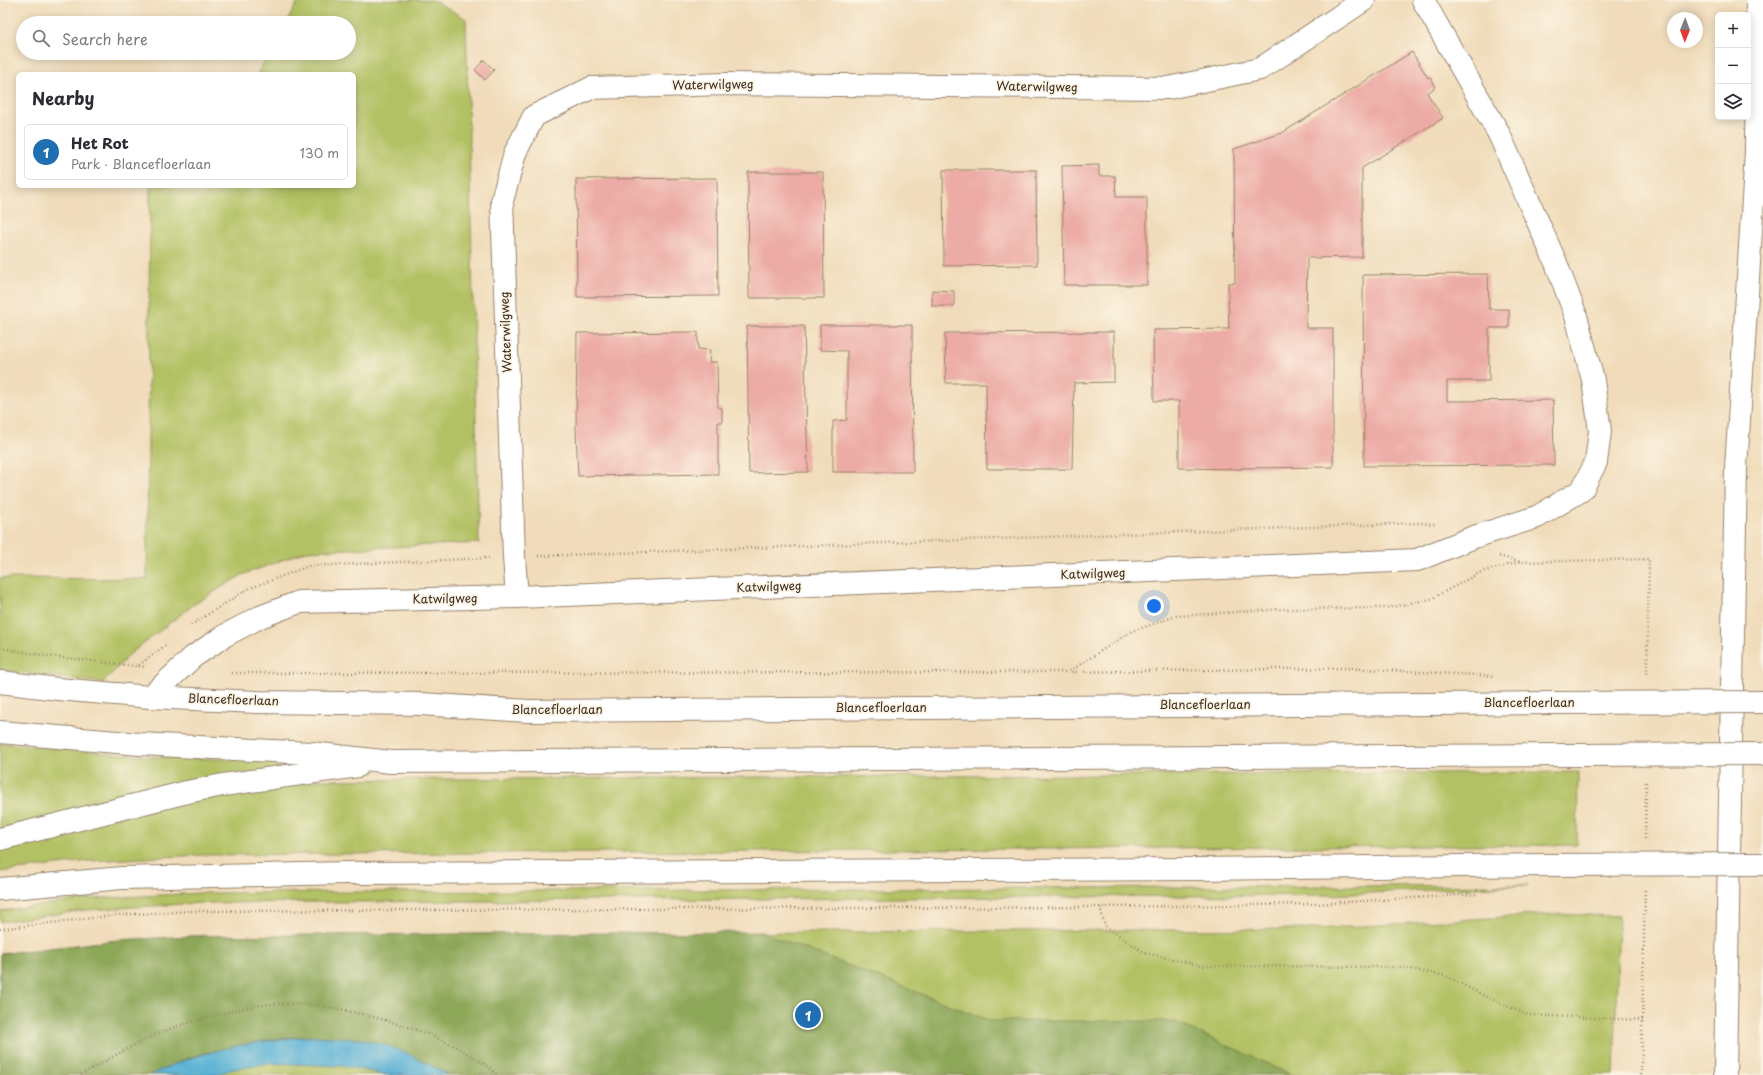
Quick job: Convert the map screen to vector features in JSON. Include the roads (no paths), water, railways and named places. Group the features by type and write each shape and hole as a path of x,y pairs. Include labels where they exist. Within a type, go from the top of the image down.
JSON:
{"main road":[{"name":"Waterwilgweg","path":"517,597 514,557 502,201 515,153 534,116 590,88 726,84 1168,88 1260,69 1364,0"},
{"name":"Katwilgweg","path":"150,697 193,657 224,636 260,617 299,602 517,597 1417,560 1474,537 1537,517 1582,490 1596,462 1600,431 1593,380 1576,316 1556,263 1499,134 1423,0"},
{"path":"1725,1075 1736,468 1756,152 1757,3"},
{"name":"Blancefloerlaan","path":"0,682 150,697 257,702 421,704 528,711 1763,702"},
{"path":"0,732 140,744 311,753 391,762 1763,754"},
{"path":"0,839 188,792 223,785 391,762"},
{"path":"0,889 122,878 339,873 1191,869 1548,864 1763,864"}],"water":[{"path":"315,1036 353,1038 382,1044 405,1053 449,1075 386,1075 344,1066 268,1063 230,1070 215,1075 150,1075 190,1058 231,1047 273,1040"}],"place":[{"name":"Het Rot","path":"808,1015"}]}
